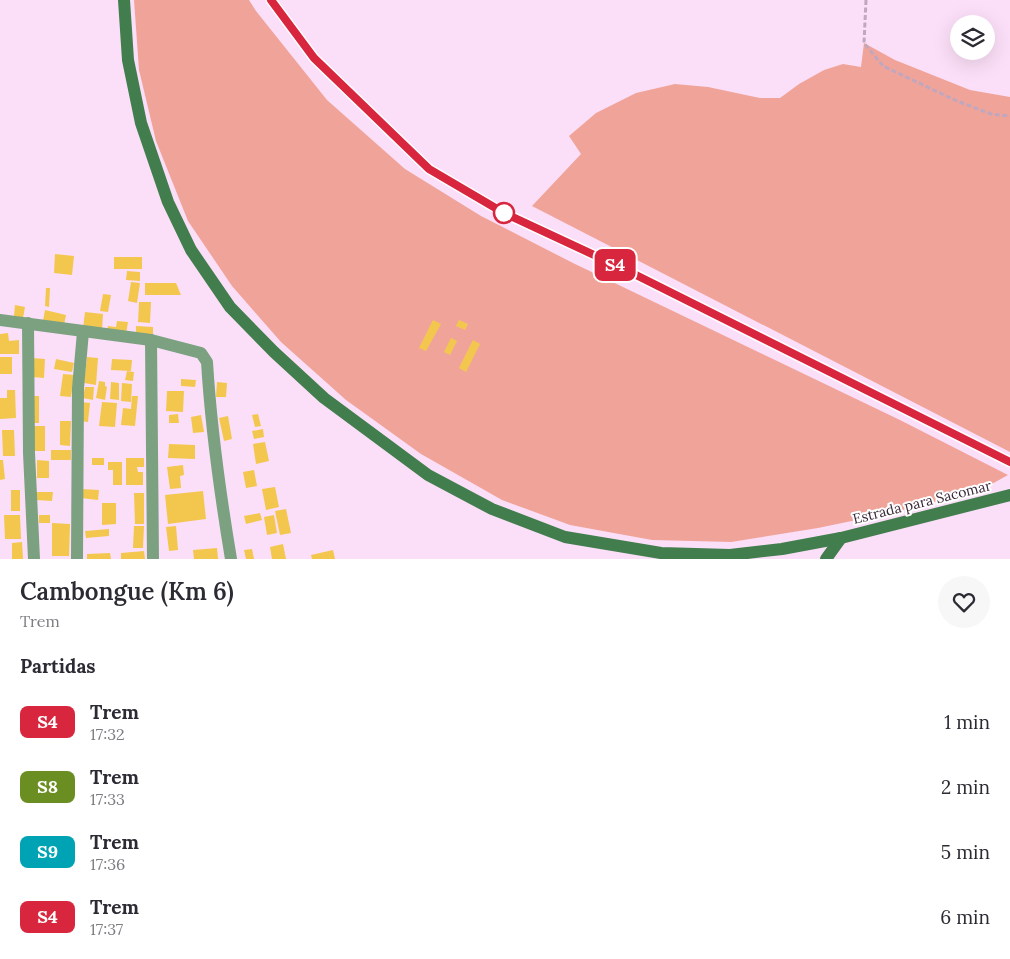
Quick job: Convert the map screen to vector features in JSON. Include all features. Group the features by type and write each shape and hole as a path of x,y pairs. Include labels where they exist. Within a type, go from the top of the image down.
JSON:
{"street":[{"path":"124,0 128,60 141,123 168,202 191,250 230,307 274,352 324,398 428,475 492,509 566,538 661,554 730,556 744,559"},
{"path":"0,320 151,340 201,353 207,362 211,428 231,559"},
{"path":"28,323 29,452 34,559"},
{"path":"77,559 78,388 83,332"},
{"path":"151,340 153,559"},
{"name":"Estrada para Sacomar","path":"730,556 841,538 1010,495"},
{"path":"826,559 841,538"}],"path":[{"path":"866,0 864,43 883,66 974,108 990,114 1010,116"}],"shaded area":[{"path":"134,0 249,0 327,100 405,169 481,216 573,263 900,420 1008,475 981,490 895,512 818,528 731,542 652,540 570,525 502,500 421,454 346,400 281,342 232,286 188,221 156,141 139,70"},
{"path":"864,43 895,60 970,90 1010,97 1010,452 532,206 581,154 569,136 596,113 636,93 675,84 708,87 760,98 780,98 799,84 824,70 843,64 861,67"}],"building":[{"path":"55,254 74,256 72,275 54,273"},
{"path":"114,257 142,257 142,269 114,269"},
{"path":"127,271 140,272 140,281 126,280"},
{"path":"131,282 140,283 137,303 128,301"},
{"path":"145,283 176,283 181,295 145,295"},
{"path":"46,288 50,288 49,307 45,306"},
{"path":"103,294 111,295 108,312 100,311"},
{"path":"139,302 151,302 150,323 138,322"},
{"path":"15,305 25,307 23,318 14,316"},
{"path":"45,310 66,315 64,325 43,321"},
{"path":"85,312 103,314 102,330 83,328"},
{"path":"433,320 441,324 426,351 419,348"},
{"path":"459,320 468,324 465,330 456,326"},
{"path":"117,321 128,322 126,334 107,331 108,326 116,327"},
{"path":"136,326 153,327 153,337 136,336"},
{"path":"8,333 9,341 19,340 19,354 0,354 0,334"},
{"path":"451,338 457,341 450,355 444,352"},
{"path":"473,340 480,344 466,372 459,368"},
{"path":"0,357 12,357 12,374 0,374"},
{"path":"87,357 98,358 96,385 84,383"},
{"path":"32,358 45,359 44,378 32,377"},
{"path":"56,359 74,363 72,372 54,369"},
{"path":"112,359 132,360 131,371 111,370"},
{"path":"127,371 134,372 133,381 125,380"},
{"path":"63,374 74,375 71,397 60,396"},
{"path":"181,379 196,380 195,387 181,386"},
{"path":"99,381 105,382 107,387 105,400 96,398"},
{"path":"111,382 119,383 119,400 110,399"},
{"path":"217,382 227,383 226,397 216,397"},
{"path":"122,383 132,384 131,402 121,401"},
{"path":"85,387 94,387 93,400 83,398"},
{"path":"7,390 15,390 16,418 0,419 0,398 7,398"},
{"path":"167,391 184,391 183,412 166,411"},
{"path":"32,396 39,396 39,423 32,423"},
{"path":"132,396 138,396 135,426 121,425 123,408 131,409"},
{"path":"81,402 90,403 88,422 80,421"},
{"path":"102,402 117,403 115,427 99,426"},
{"path":"178,414 179,423 169,423 169,415"},
{"path":"258,414 261,426 255,427 252,415"},
{"path":"201,415 204,432 193,433 191,417"},
{"path":"228,416 232,439 224,441 219,418"},
{"path":"60,421 71,421 70,446 60,445"},
{"path":"33,426 45,426 45,451 33,451"},
{"path":"263,429 264,437 254,439 252,431"},
{"path":"2,430 14,430 15,456 3,456"},
{"path":"265,442 269,461 256,464 253,444"},
{"path":"169,444 195,445 195,459 168,458"},
{"path":"51,450 71,450 71,460 51,460"},
{"path":"92,458 104,458 104,465 92,465"},
{"path":"126,458 144,458 144,467 137,467 138,472 143,472 143,485 126,485"},
{"path":"0,460 3,460 5,479 0,480"},
{"path":"37,460 49,461 49,478 37,478"},
{"path":"108,462 122,462 122,485 113,485 113,470 108,470"},
{"path":"183,465 184,475 180,476 181,488 170,489 167,467"},
{"path":"254,470 257,486 246,488 243,472"},
{"path":"275,487 279,507 266,510 262,489"},
{"path":"81,489 99,490 98,500 81,498"},
{"path":"11,490 20,490 20,511 11,511"},
{"path":"203,491 206,519 168,524 165,495"},
{"path":"36,492 53,492 52,501 36,500"},
{"path":"134,493 144,493 144,524 135,524"},
{"path":"102,503 116,503 116,524 102,525"},
{"path":"286,509 291,533 280,535 275,511"},
{"path":"260,513 262,520 246,524 244,516"},
{"path":"4,515 20,515 21,539 5,539"},
{"path":"39,515 50,515 50,523 39,523"},
{"path":"274,515 277,533 267,535 264,517"},
{"path":"52,523 70,524 69,556 52,556"},
{"path":"134,526 144,526 143,548 133,548"},
{"path":"176,526 178,550 169,551 166,527"},
{"path":"109,529 109,536 86,538 85,531"},
{"path":"22,542 23,559 12,559 12,543"},
{"path":"283,544 286,559 272,559 270,547"},
{"path":"217,548 218,559 194,559 193,550"},
{"path":"252,549 254,559 246,559 244,550"},
{"path":"333,550 335,559 312,559 311,555"},
{"path":"144,551 145,559 121,559 121,553"},
{"path":"110,553 111,559 87,559 87,554"}],"railway":[{"path":"271,0 314,58 429,169 504,213 622,268 1010,462"}],"train":[{"name":"S4","path":"271,0 314,58 429,169 504,213 622,268 1010,462"}]}
